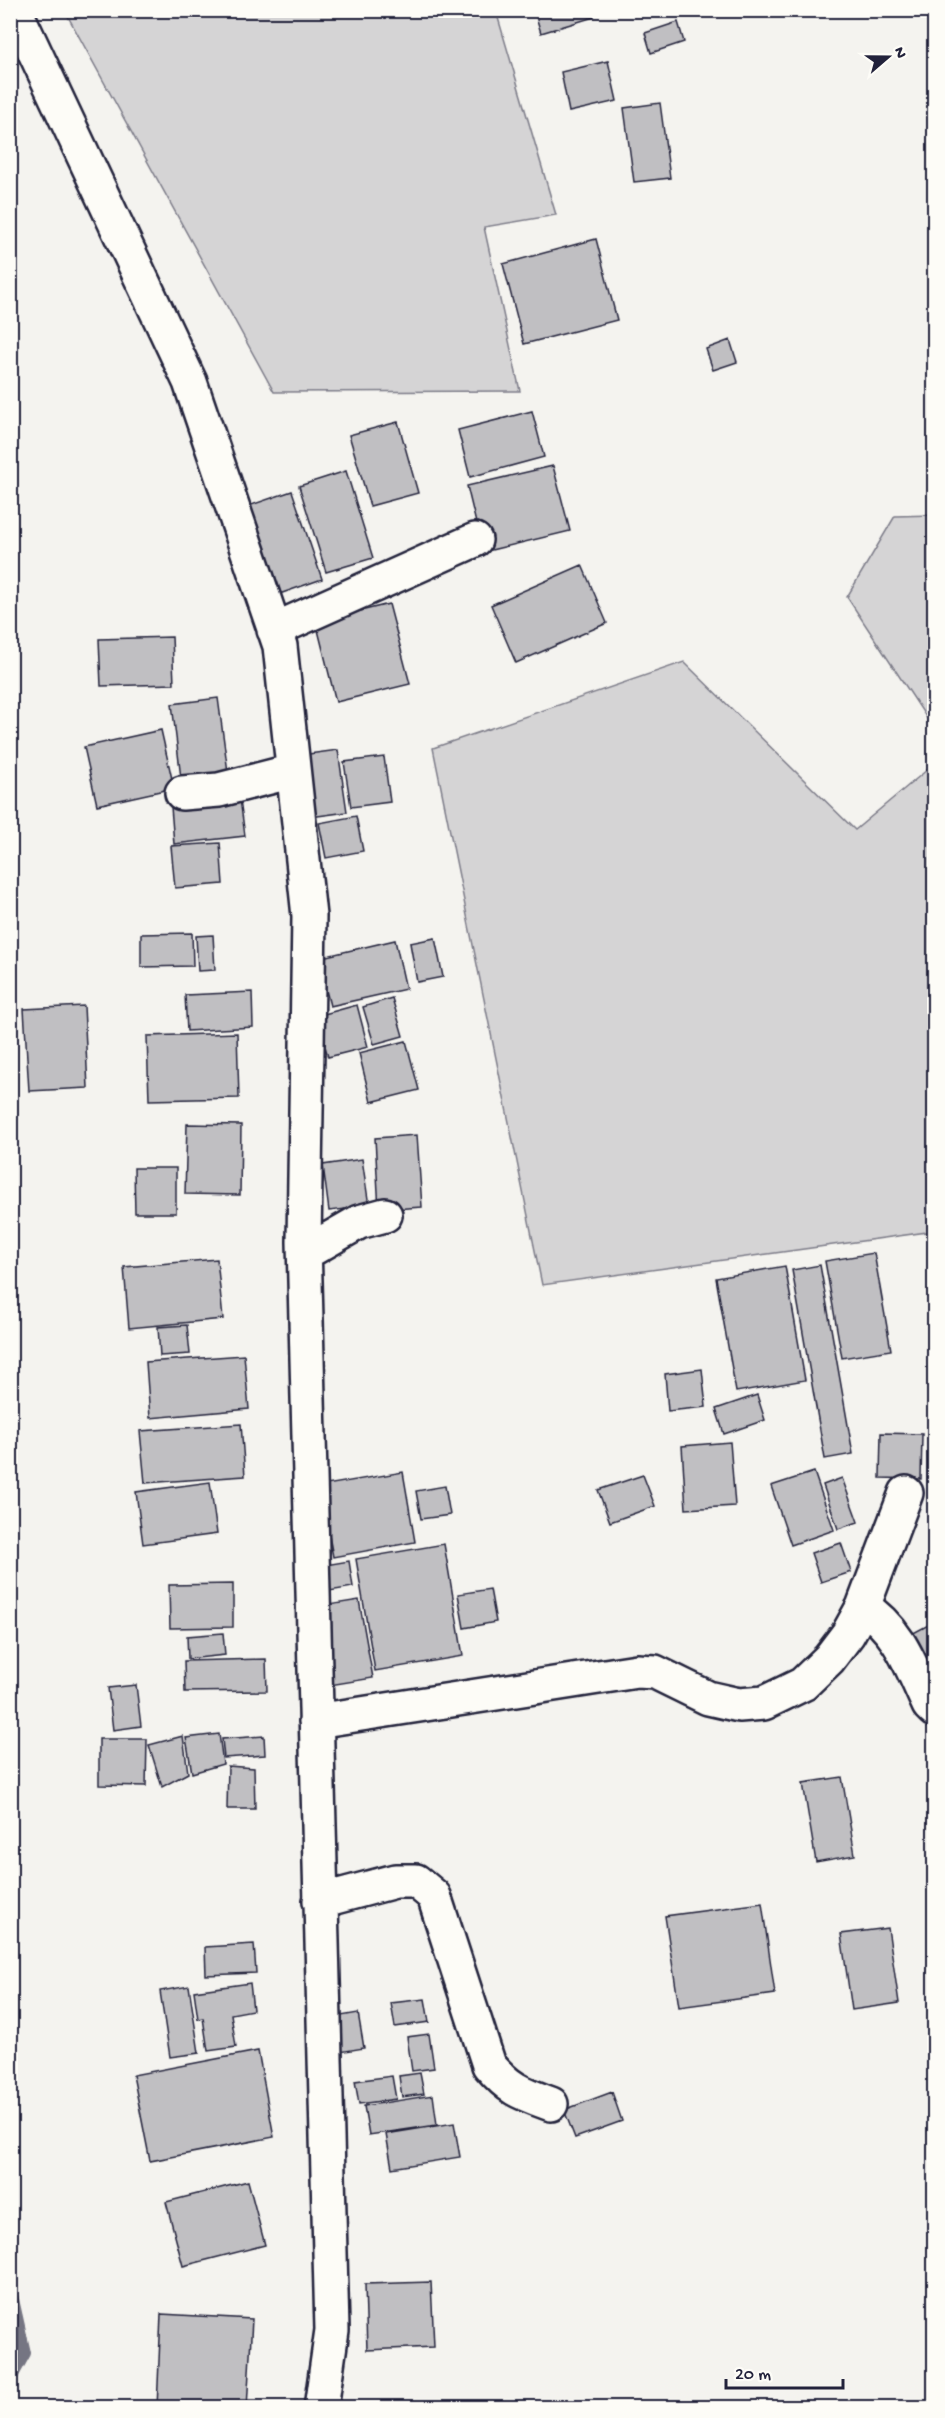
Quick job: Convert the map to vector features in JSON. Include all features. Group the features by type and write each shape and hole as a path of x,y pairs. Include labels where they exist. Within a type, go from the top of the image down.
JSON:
{"street":[{"path":"15,10 190,382 279,646 309,916 305,1253 332,2330 321,2408"},
{"path":"274,630 475,540"},
{"path":"182,793 219,790 293,771"},
{"path":"305,1253 359,1222 385,1215"},
{"path":"316,1721 637,1671 656,1672 708,1698 739,1705 764,1703 803,1684 829,1659 848,1634 863,1606 906,1492"},
{"path":"863,1606 879,1617 897,1638 929,1706 934,1710"},
{"path":"320,1901 395,1881 416,1881 434,1896 489,2065 516,2092 551,2104"}],"shaded area":[{"path":"65,11 496,11 556,215 484,227 520,391 274,392"},
{"path":"934,515 934,729 847,597 895,516"},
{"path":"684,662 855,830 934,764 934,1231 542,1285 433,748"}],"building":[{"path":"534,10 592,10 594,17 541,33"},
{"path":"678,22 684,42 651,53 645,33"},
{"path":"608,61 617,101 569,112 561,72"},
{"path":"660,103 670,178 634,182 624,108"},
{"path":"596,239 617,320 524,344 503,264"},
{"path":"730,340 737,362 713,370 706,349"},
{"path":"532,411 544,457 470,477 458,430"},
{"path":"398,422 418,493 370,506 349,435"},
{"path":"553,466 570,531 483,552 467,486"},
{"path":"346,471 373,558 326,572 299,486"},
{"path":"292,491 322,579 271,597 240,509"},
{"path":"582,565 607,623 516,663 491,605"},
{"path":"389,604 410,684 336,702 316,622"},
{"path":"172,637 174,684 101,686 99,639"},
{"path":"218,698 228,772 181,778 172,704"},
{"path":"161,730 174,788 97,805 84,747"},
{"path":"338,750 347,812 303,818 294,756"},
{"path":"384,757 390,802 351,807 344,762"},
{"path":"240,799 245,836 174,844 171,807"},
{"path":"356,816 363,851 326,858 319,823"},
{"path":"220,843 223,884 175,888 171,846"},
{"path":"192,933 193,966 141,967 141,934"},
{"path":"213,935 215,970 198,971 196,936"},
{"path":"435,938 443,977 417,982 410,943"},
{"path":"395,940 406,989 330,1006 318,958"},
{"path":"252,992 253,1027 187,1031 185,995"},
{"path":"392,998 403,1036 374,1044 363,1007"},
{"path":"357,1005 368,1047 328,1057 317,1016"},
{"path":"84,1006 88,1088 29,1091 24,1009"},
{"path":"237,1033 239,1098 149,1100 147,1036"},
{"path":"406,1041 419,1090 371,1102 359,1053"},
{"path":"187,1124 241,1125 240,1195 185,1194"},
{"path":"417,1135 422,1207 379,1210 375,1138"},
{"path":"362,1159 369,1206 329,1211 323,1165"},
{"path":"134,1168 176,1168 176,1213 135,1213"},
{"path":"874,1253 891,1350 842,1358 825,1261"},
{"path":"217,1259 223,1319 129,1328 124,1267"},
{"path":"820,1265 853,1454 825,1459 792,1270"},
{"path":"785,1266 805,1380 736,1392 716,1278"},
{"path":"187,1325 190,1354 160,1356 158,1327"},
{"path":"244,1355 249,1409 150,1418 146,1362"},
{"path":"702,1369 706,1407 668,1411 665,1374"},
{"path":"757,1395 765,1420 724,1434 716,1409"},
{"path":"241,1424 245,1476 145,1483 140,1431"},
{"path":"881,1433 922,1434 921,1479 880,1478"},
{"path":"730,1442 735,1506 686,1509 682,1446"},
{"path":"403,1472 415,1542 333,1557 320,1486"},
{"path":"814,1472 834,1530 791,1545 771,1486"},
{"path":"643,1475 655,1506 610,1522 598,1490"},
{"path":"842,1478 858,1522 838,1529 823,1485"},
{"path":"210,1482 217,1534 143,1544 136,1492"},
{"path":"445,1486 450,1515 421,1519 416,1491"},
{"path":"841,1543 851,1572 821,1582 811,1553"},
{"path":"444,1544 463,1656 375,1671 356,1559"},
{"path":"349,1561 353,1587 324,1592 319,1566"},
{"path":"233,1584 233,1627 170,1628 169,1585"},
{"path":"490,1589 496,1622 464,1628 458,1594"},
{"path":"359,1600 373,1678 330,1685 316,1607"},
{"path":"934,1622 934,1692 904,1638"},
{"path":"223,1633 225,1655 188,1659 187,1636"},
{"path":"266,1659 267,1691 185,1692 184,1661"},
{"path":"136,1685 141,1726 113,1730 108,1688"},
{"path":"219,1734 223,1764 192,1773 186,1738"},
{"path":"183,1736 188,1773 162,1787 149,1745"},
{"path":"264,1736 265,1755 224,1758 222,1739"},
{"path":"99,1739 147,1739 146,1786 99,1785"},
{"path":"228,1766 254,1768 255,1809 227,1809"},
{"path":"842,1777 855,1855 816,1862 803,1783"},
{"path":"762,1903 775,1994 679,2007 665,1916"},
{"path":"888,1928 899,2003 852,2010 841,1934"},
{"path":"254,1944 256,1973 206,1975 205,1947"},
{"path":"250,1983 253,2010 231,2014 236,2047 208,2051 203,2018 198,2019 194,1991"},
{"path":"189,1986 199,2053 170,2057 160,1991"},
{"path":"425,1999 429,2022 395,2027 391,2003"},
{"path":"358,2013 364,2048 340,2052 335,2017"},
{"path":"429,2034 434,2068 412,2071 407,2037"},
{"path":"258,2051 274,2137 150,2161 133,2075"},
{"path":"420,2073 424,2094 402,2097 399,2076"},
{"path":"392,2076 396,2099 359,2104 355,2081"},
{"path":"612,2092 622,2121 575,2138 564,2110"},
{"path":"433,2095 437,2125 369,2135 364,2106"},
{"path":"454,2123 460,2157 392,2168 386,2134"},
{"path":"248,2181 265,2245 183,2266 166,2202"},
{"path":"431,2282 434,2347 367,2350 365,2284"},
{"path":"161,2314 252,2319 247,2408 157,2408"}],"waterway":[{"path":"10,2286 25,2353 10,2380"}]}
